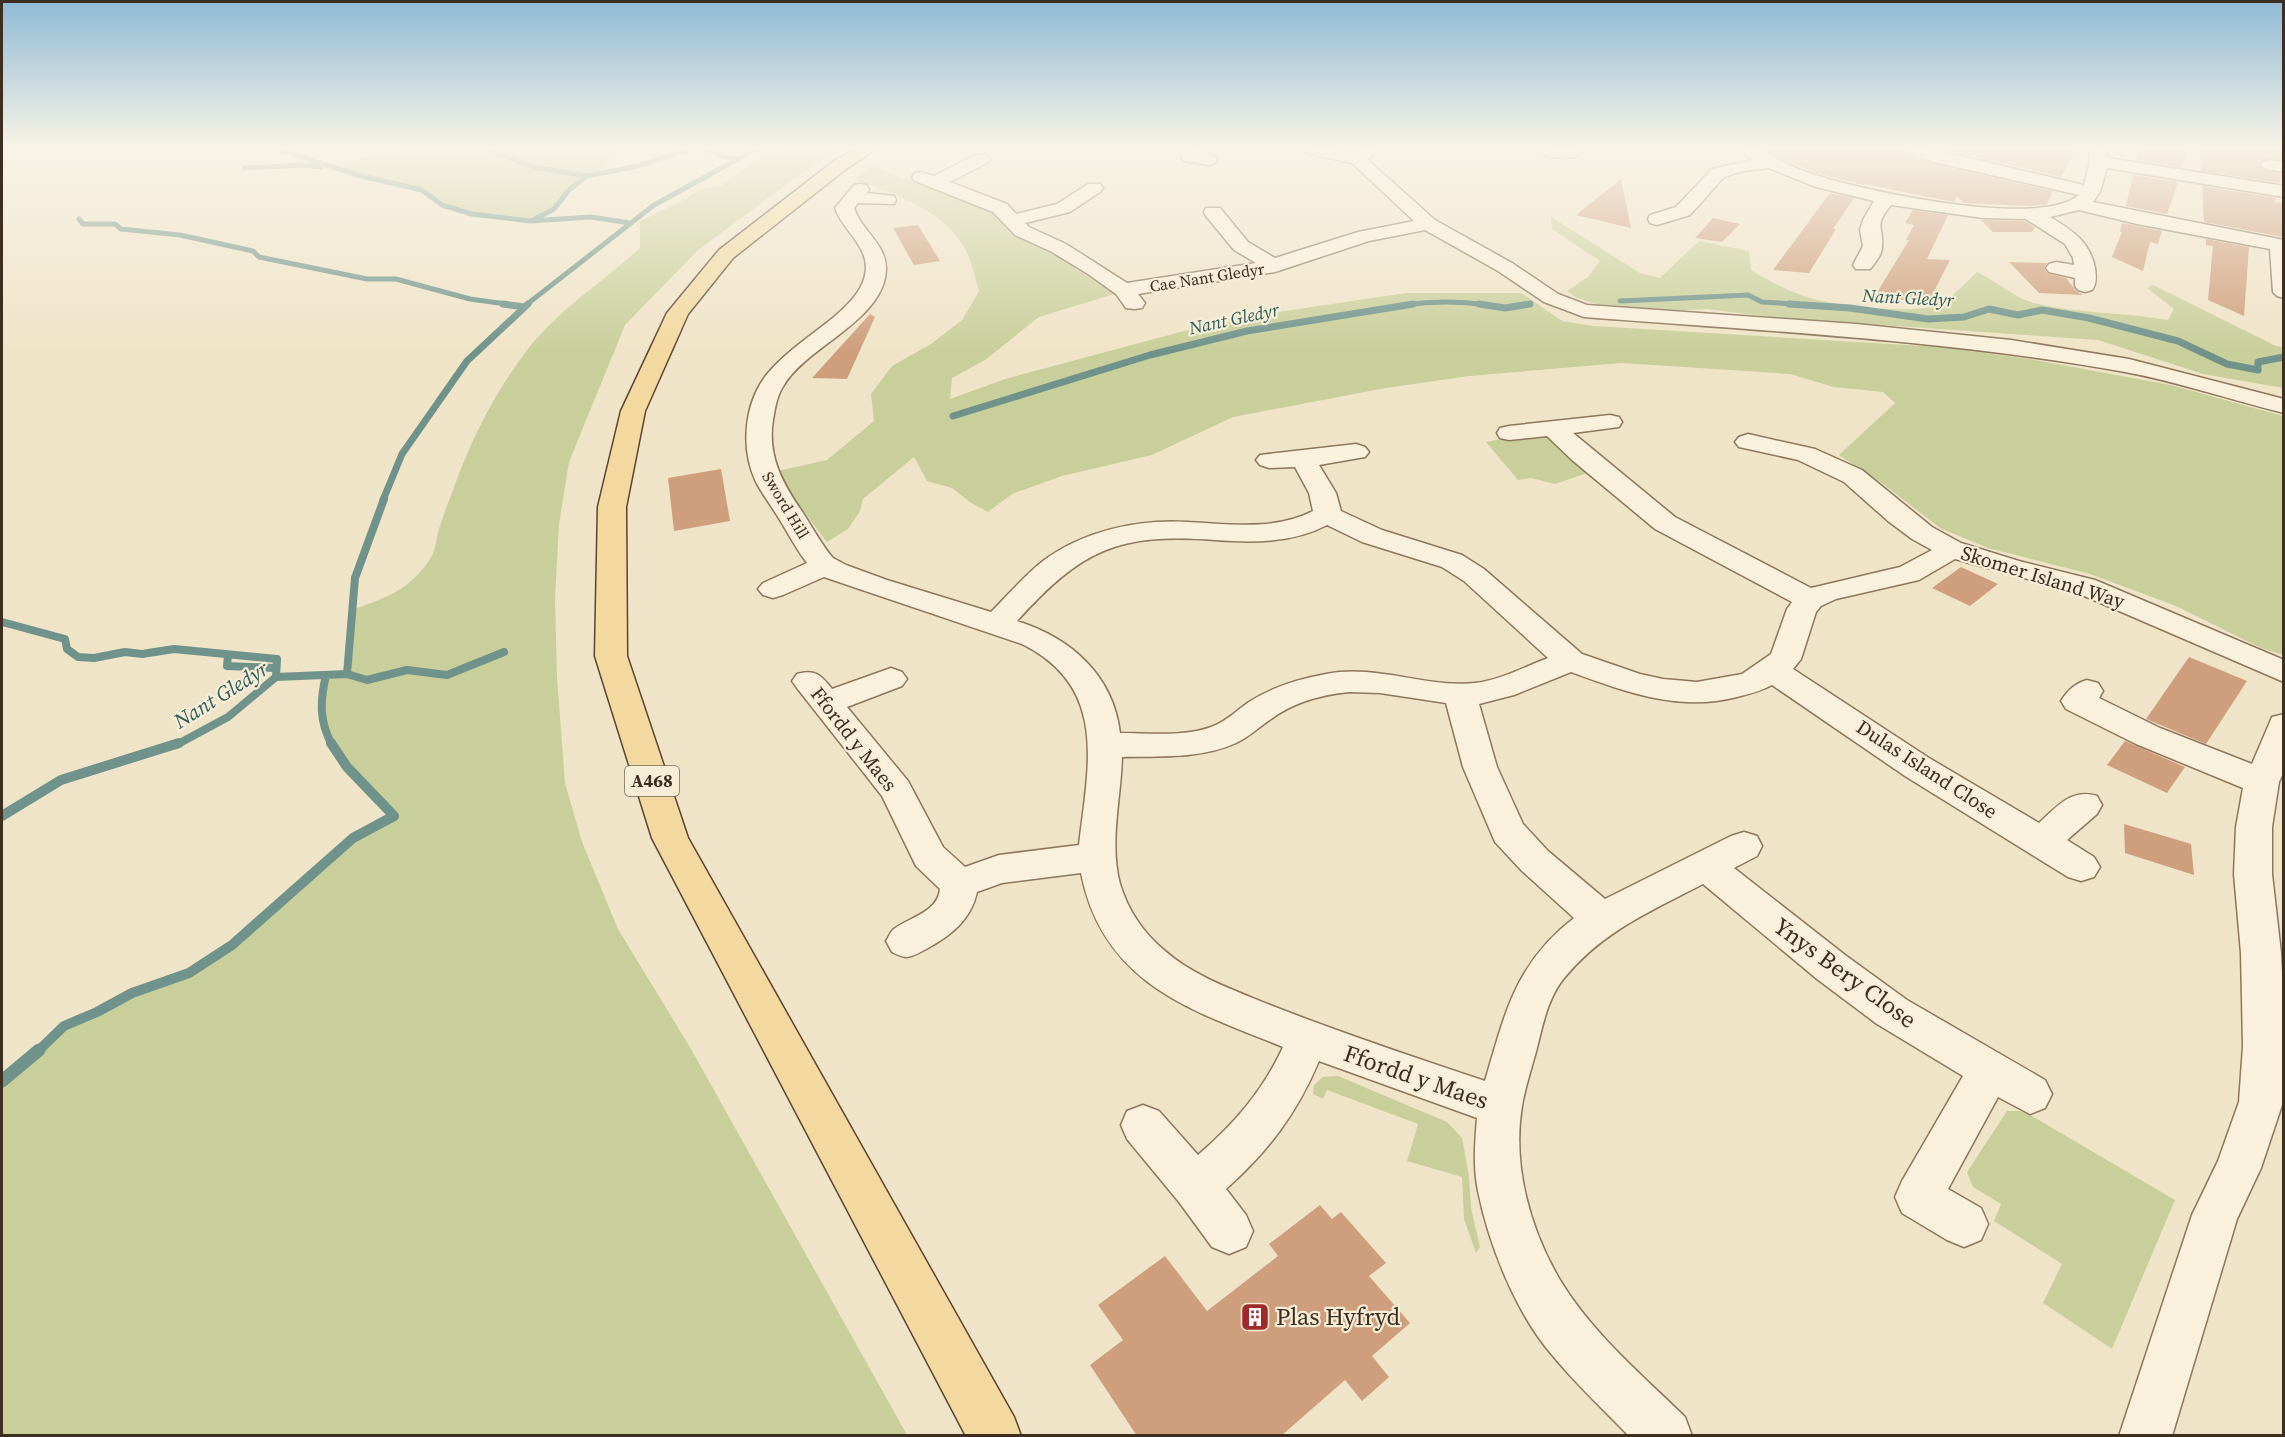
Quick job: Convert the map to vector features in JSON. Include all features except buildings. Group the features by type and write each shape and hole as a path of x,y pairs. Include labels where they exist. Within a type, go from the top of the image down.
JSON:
{"main road":[{"name":"A468","path":"775,216 726,254 678,313 633,411 612,507 611,656 670,838 995,1436"}],"street":[{"name":"Sword Hill","path":"825,566 774,490 764,470 759,450 759,426 765,401 774,381 792,362 864,303 874,285 877,266 873,252 862,233 847,216"},
{"name":"Cae Nant Gledyr","path":"1009,216 1030,236 1059,248 1129,296 1275,266 1365,236 1428,224"},
{"path":"1013,220 1029,216"},
{"path":"1217,216 1241,246 1275,266"},
{"path":"1218,216 1244,218"},
{"path":"1421,216 1428,224 1505,267 1551,298 1566,306 1598,314 1746,321 2011,347 2129,366 2283,406"},
{"path":"1657,219 1667,216"},
{"path":"1863,265 1871,254 1874,242 1870,225 1874,216"},
{"path":"2034,216 2074,243 2082,251 2085,280 2056,268"},
{"path":"2131,216 2281,246 2283,292"},
{"path":"1509,433 1610,422"},
{"path":"773,589 825,566 875,586 997,624 1040,578 1062,561 1104,542 1130,534 1154,531 1183,530 1242,535 1266,533 1296,528 1327,515 1372,536 1452,561 1474,575 1571,662 1633,683 1663,690 1697,693 1726,689 1754,682 1785,659 1802,609 1811,600 1665,523 1590,462 1554,429"},
{"path":"1748,442 1806,454 1852,476 1922,533 1951,549"},
{"path":"1269,460 1303,459 1356,452"},
{"path":"1303,459 1324,498 1328,508 1327,515"},
{"name":"Skomer Island Way","path":"1811,600 1827,592 1909,574 1935,561 1951,549 2009,567 2085,586 2283,672"},
{"name":"Ffordd y Maes","path":"997,624 1039,640 1061,654 1095,692 1102,714 1106,746 1097,857 1105,896 1136,949 1159,971 1180,985 1308,1040 1500,1106 1497,1148 1502,1190 1521,1256 1543,1298 1569,1337 1666,1436"},
{"path":"1106,746 1193,741 1220,737 1282,698 1305,689 1334,682 1363,681 1460,694 1488,692 1508,687 1545,669 1571,662"},
{"name":"Dulas Island Close","path":"1772,670 1835,709 1918,767 2042,840 2081,867"},
{"name":"Ffordd y Maes","path":"891,679 817,692 896,790 928,856 959,884"},
{"path":"2087,691 2077,701 2148,736 2262,782"},
{"path":"1460,694 1480,767 1508,832 1534,861 1601,920"},
{"path":"2145,1436 2215,1215 2272,1107 2264,1046 2261,964 2253,874 2254,827 2262,782 2283,725"},
{"path":"2042,840 2084,805"},
{"path":"1500,1106 1528,1004 1548,967 1576,939 1601,920 1744,846"},
{"path":"906,941 947,916 960,897 959,884 999,870 1097,857"},
{"name":"Ynys Bery Close","path":"1706,866 1883,1006 2030,1094"},
{"path":"1195,1186 1233,1153 1268,1115 1282,1093 1308,1040"},
{"path":"1964,1224 1918,1197 1990,1070"},
{"path":"1143,1125 1195,1186 1229,1231"}],"green space":[{"path":"488,216 542,216 531,222"},
{"path":"650,216 744,216 698,250 625,325 569,462 559,524 555,599 557,676 565,783 582,842 618,929 691,1049 907,1435 2,1435 2,1081 64,1026 97,1012 132,993 189,973 232,945 353,838 394,817 338,754 323,724 320,703 326,675 347,673 352,610 395,592 414,579 422,570 434,552 442,519 468,452 505,382 528,349 553,321 640,248 640,221"},
{"path":"934,216 997,216 1010,233 1057,256 1114,294 1039,317 985,360 952,378 950,399 1005,379 1188,330 1272,313 1406,293 1522,293 1562,321 1593,326 1940,347 2029,359 2171,385 2283,416 2283,655 2261,648 2176,606 2090,574 1988,548 1940,528 1882,483 1839,455 1895,403 1883,392 1834,387 1790,374 1622,363 1469,376 1386,388 1233,417 1152,455 1062,476 1012,494 988,512 971,503 952,488 927,481 914,457 863,499 860,511 848,529 827,542 773,472 827,460 874,421 871,394 892,366 931,344 962,320 979,291 964,247"},
{"path":"1551,217 1640,273 1660,278 1699,241 1749,251 1751,270 1790,290 1814,299 1855,306 1888,309 1929,307 1949,298 1977,272 2020,298 2034,303 2051,307 2168,320 2174,309 2147,288 2153,285 2276,346 2283,347 2283,388 2203,374 2098,340 1778,318 1707,309 1663,311 1609,308 1577,298 1567,291 1588,277 1600,261 1552,229"},
{"path":"1554,429 1599,469 1555,484 1531,478 1518,480 1486,442"},
{"path":"1338,1076 1447,1122 1462,1138 1469,1176 1471,1208 1480,1247 1476,1253 1464,1219 1462,1177 1407,1161 1418,1124 1327,1090 1323,1099 1313,1094 1314,1085 1323,1077"},
{"path":"2007,1111 2020,1111 2032,1116 2175,1200 2112,1349 2043,1303 2062,1264 1994,1221 2001,1204 1973,1187 1967,1172"}],"waterway":[{"path":"489,216 530,221 591,217 630,223"},
{"path":"533,220 541,216"},
{"path":"526,305 640,216"},
{"path":"79,219 83,224 115,224 121,229 180,235 253,251 259,257 367,279 396,279 470,299 513,305"},
{"name":"Nant Gledyr","path":"1620,301 1748,295 1762,302 1811,305"},
{"name":"Nant Gledyr","path":"1411,304 1446,302 1481,304"},
{"path":"503,304 524,307"},
{"path":"383,500 402,454 467,361 528,304"},
{"name":"Nant Gledyr","path":"953,416 1150,355 1247,331 1411,304"},
{"name":"Nant Gledyr","path":"1404,305 1411,304"},
{"name":"Nant Gledyr","path":"1481,304 1488,305"},
{"name":"Nant Gledyr","path":"1481,304 1505,308 1530,304 1522,305"},
{"name":"Nant Gledyr","path":"1789,304 1850,308 1928,319 1964,317 1989,309 2018,315 2042,310 2089,318 2178,341 2227,364 2258,370 2258,362 2284,357"},
{"path":"347,674 355,578 384,499"},
{"path":"2,622 65,639 67,649 78,657 94,658 125,652 142,654 174,649 277,659 276,677"},
{"name":"Nant Gledyr","path":"347,674 367,680 407,670 447,675 504,652"},
{"path":"228,655 227,666 275,668"},
{"name":"Nant Gledyr","path":"276,677 347,674"},
{"path":"326,675 322,711 325,728 331,744"},
{"name":"Nant Gledyr","path":"176,745 228,717 276,677"},
{"name":"Nant Gledyr","path":"2,816 61,780 179,743"},
{"path":"37,1052 64,1026 97,1012 132,993 189,973 232,945 353,838 394,816 347,767 331,744"},
{"path":"2,1081 39,1050"}],"place":[{"name":"Plas Hyfryd","path":"1255,1317"}]}
